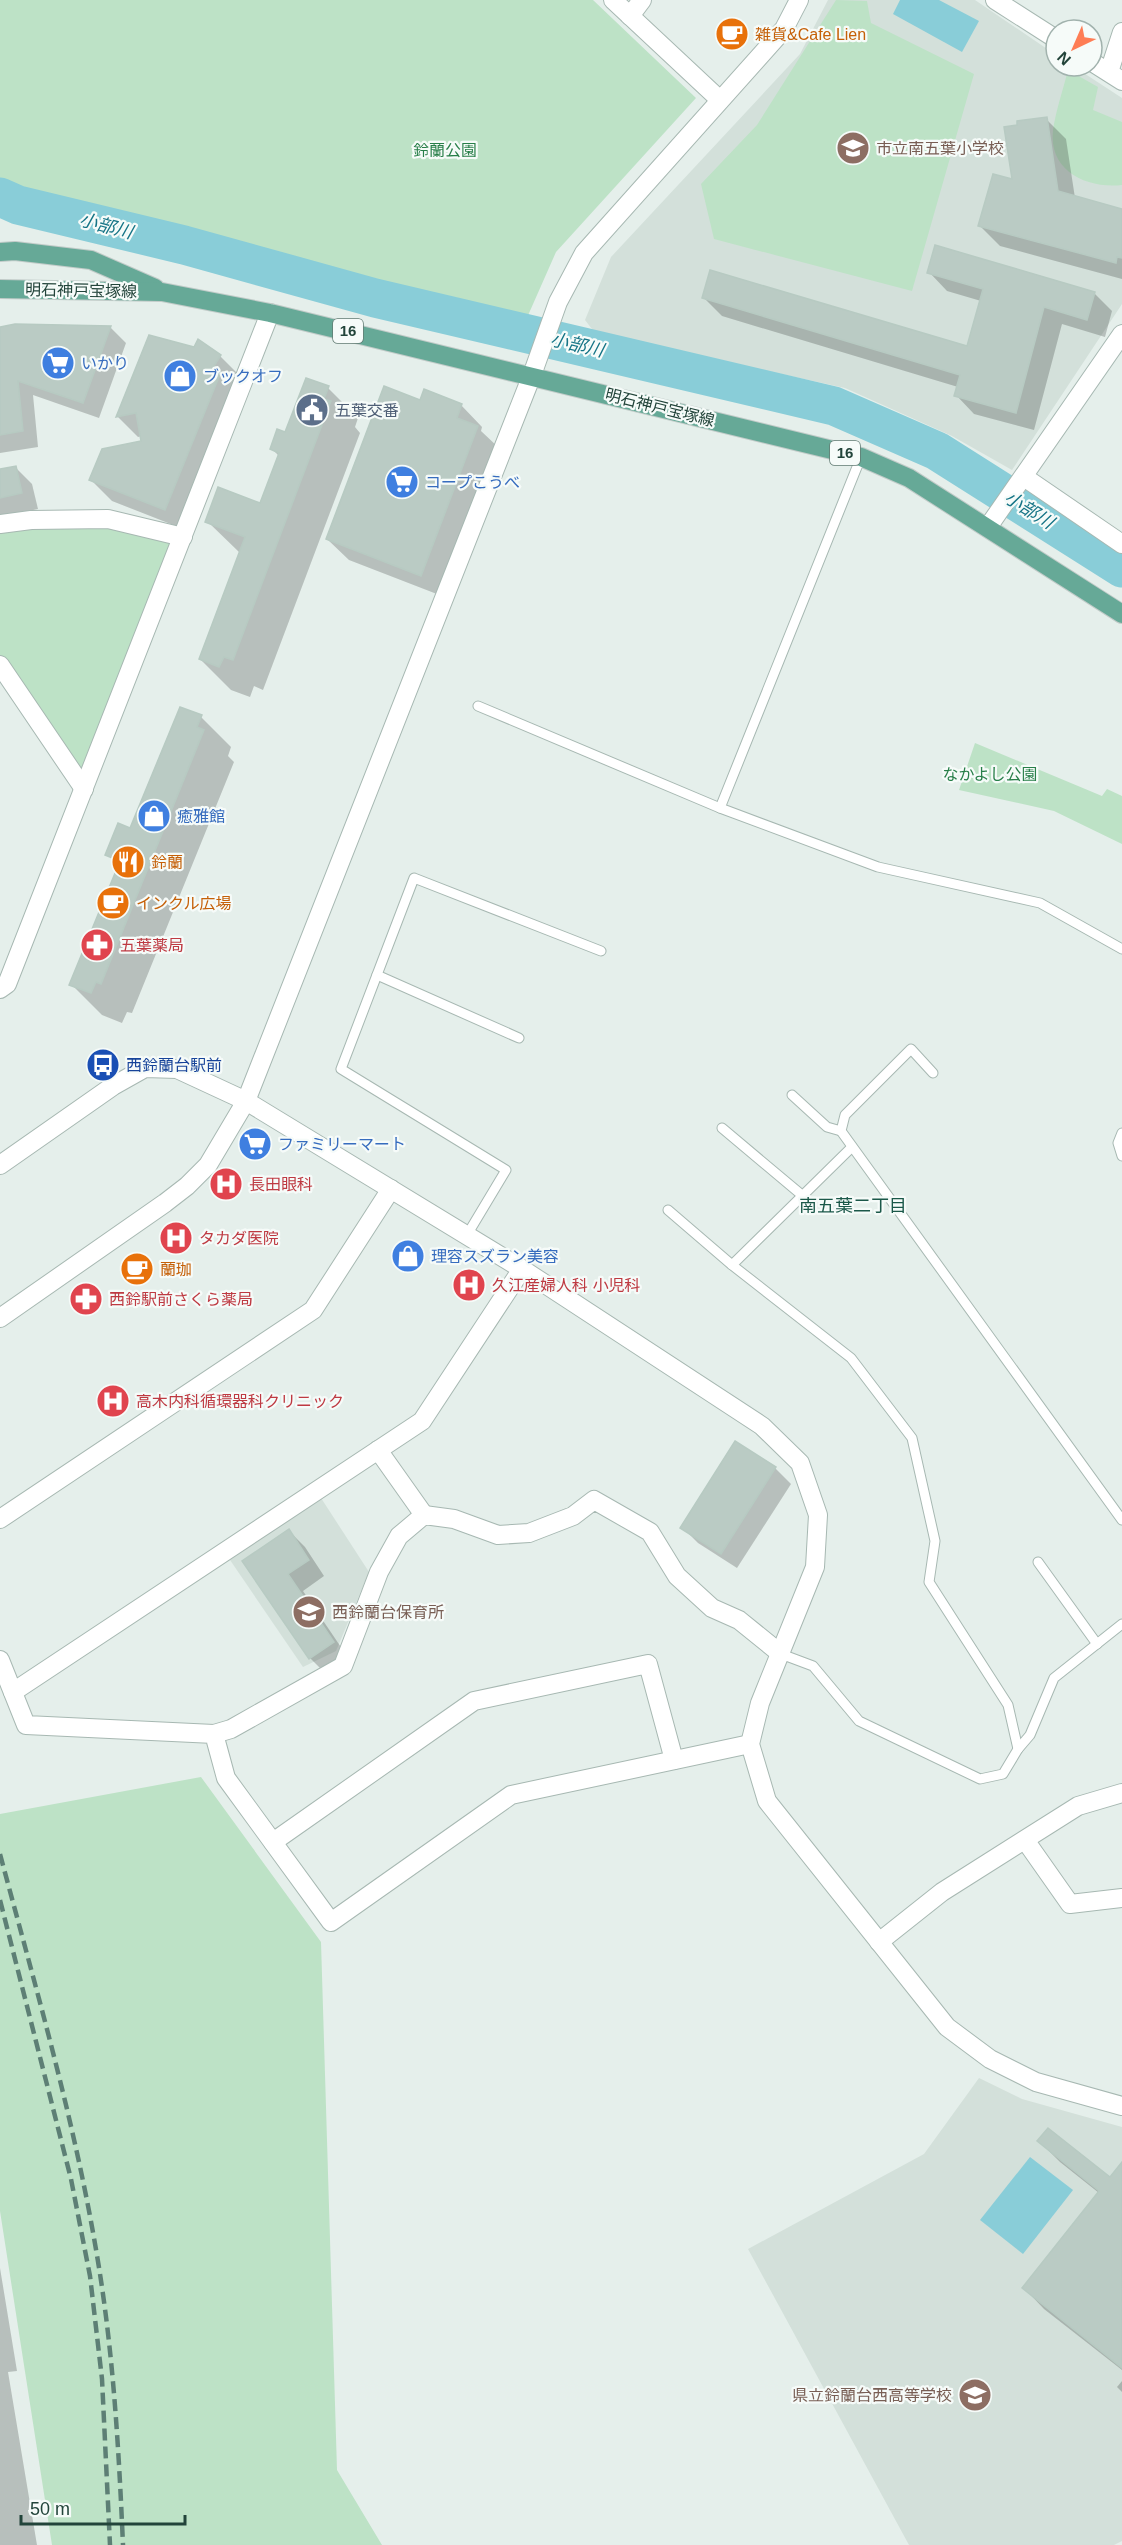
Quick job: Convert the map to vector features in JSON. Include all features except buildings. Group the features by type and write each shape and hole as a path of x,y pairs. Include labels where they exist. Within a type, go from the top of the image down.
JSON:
{"main road":[{"name":"明石神戸宝塚線","path":"0,252 15,251 91,260 162,292"},
{"name":"明石神戸宝塚線","path":"0,289 162,292 270,313 535,367 861,457 994,520 1122,614"}],"street":[{"path":"613,0 720,100"},
{"path":"630,16 642,0"},
{"path":"2,1312 188,1186 208,1165 246,1101 535,367 558,302 584,253 784,29 799,0"},
{"path":"994,0 1044,31"},
{"path":"1116,77 1122,32"},
{"path":"2,983 84,789 270,313"},
{"path":"994,520 1122,334"},
{"path":"1024,477 1122,544"},
{"path":"0,524 31,520 108,519 183,537"},
{"path":"0,665 84,789"},
{"path":"0,1165 113,1086 145,1068 177,1069 246,1101 522,1269 762,1426 800,1463 818,1515 815,1567 782,1654 760,1703 750,1744 767,1801 947,2027 990,2059 1036,2082 1122,2106"},
{"path":"0,1520 313,1310 390,1189"},
{"path":"13,1692 422,1421 522,1269"},
{"path":"378,1450 424,1515 454,1519 498,1535 529,1533 573,1516 594,1500 650,1532 677,1576 712,1608 739,1620 782,1654"},
{"path":"0,1660 26,1725 214,1734 231,1729 343,1666 379,1572 399,1536 424,1515"},
{"path":"273,1842 474,1701 648,1664 674,1760"},
{"path":"214,1734 226,1778 331,1922 511,1795 750,1744"},
{"path":"879,1942 942,1892 1078,1806 1122,1793"},
{"path":"1025,1840 1070,1904 1122,1898"}],"lane":[{"path":"720,808 861,457"},
{"path":"478,706 720,808 878,867 1040,903 1122,949"},
{"path":"467,1236 506,1170 341,1070 414,878 601,951"},
{"path":"377,975 519,1038"},
{"path":"840,1131 844,1115 911,1049 933,1072"},
{"path":"792,1095 827,1127 840,1131 1122,1520"},
{"path":"722,1128 802,1196"},
{"path":"1122,1133 1118,1143 1122,1156"},
{"path":"732,1265 852,1147"},
{"path":"668,1210 732,1265 851,1358 912,1438 935,1540 929,1582 1008,1706 1018,1749"},
{"path":"1038,1562 1097,1644"},
{"path":"782,1654 813,1666 859,1720 980,1779 1003,1774 1018,1749 1030,1735 1054,1678 1122,1624"}],"shaded area":[{"name":"市立南五葉小学校","path":"828,0 975,0 1044,47 1044,78 1091,78 1122,98 1122,304 1012,470 952,436 845,388 595,333 585,320 611,257 800,54"},
{"name":"西鈴蘭台保育所","path":"321,1498 369,1572 336,1651 303,1667 230,1560"},
{"name":"県立鈴蘭台西高等学校","path":"979,2078 1022,2099 1122,2127 1122,2541 1114,2545 909,2545 748,2249 924,2154"}],"green space":[{"name":"鈴蘭公園","path":"0,0 593,0 696,98 556,252 526,320 378,289 180,231 21,196 0,188"},
{"path":"836,0 867,1 871,23 974,74 912,291 714,239 701,184 757,125"},
{"path":"1066,78 1082,78 1098,87 1093,110 1122,122 1122,185 1096,184 1083,180 1063,166 1053,144 1053,130"},
{"path":"108,519 183,537 84,789 0,665 0,524"},
{"name":"なかよし公園","path":"975,743 1102,796 1107,789 1122,796 1122,844 1054,811 959,790"},
{"path":"201,1777 321,1942 337,2470 382,2545 52,2545 0,2211 0,1814"}],"water":[{"path":"900,0 939,0 979,21 962,52 893,14"},
{"path":"1030,2157 1073,2190 1023,2254 980,2220"}],"waterway":[{"name":"小部川","path":"0,197 18,205 184,245 375,298 834,406 937,451 1122,568"}],"railway":[{"path":"0,1854 56,2063 91,2221 105,2308 112,2375 123,2545"},
{"path":"0,1900 71,2179 90,2276 102,2379 110,2545"}],"place":[{"name":"雑貨&Cafe Lien","path":"732,34"},
{"name":"市立南五葉小学校","path":"853,148"},
{"name":"いかり","path":"58,363"},
{"name":"ブックオフ","path":"180,376"},
{"name":"五葉交番","path":"312,410"},
{"name":"コープこうべ","path":"402,482"},
{"name":"癒雅館","path":"154,816"},
{"name":"鈴蘭","path":"128,862"},
{"name":"インクル広場","path":"113,903"},
{"name":"五葉薬局","path":"97,945"},
{"name":"西鈴蘭台駅前","path":"103,1065"},
{"name":"ファミリーマート","path":"255,1144"},
{"name":"長田眼科","path":"226,1184"},
{"name":"タカダ医院","path":"176,1238"},
{"name":"理容スズラン美容","path":"408,1256"},
{"name":"蘭珈","path":"137,1269"},
{"name":"久江産婦人科 小児科","path":"469,1285"},
{"name":"西鈴駅前さくら薬局","path":"86,1299"},
{"name":"高木内科循環器科クリニック","path":"113,1401"},
{"name":"西鈴蘭台保育所","path":"309,1612"},
{"name":"県立鈴蘭台西高等学校","path":"975,2395"}],"district":[{"name":"南五葉二丁目","path":"853,1206"}]}
